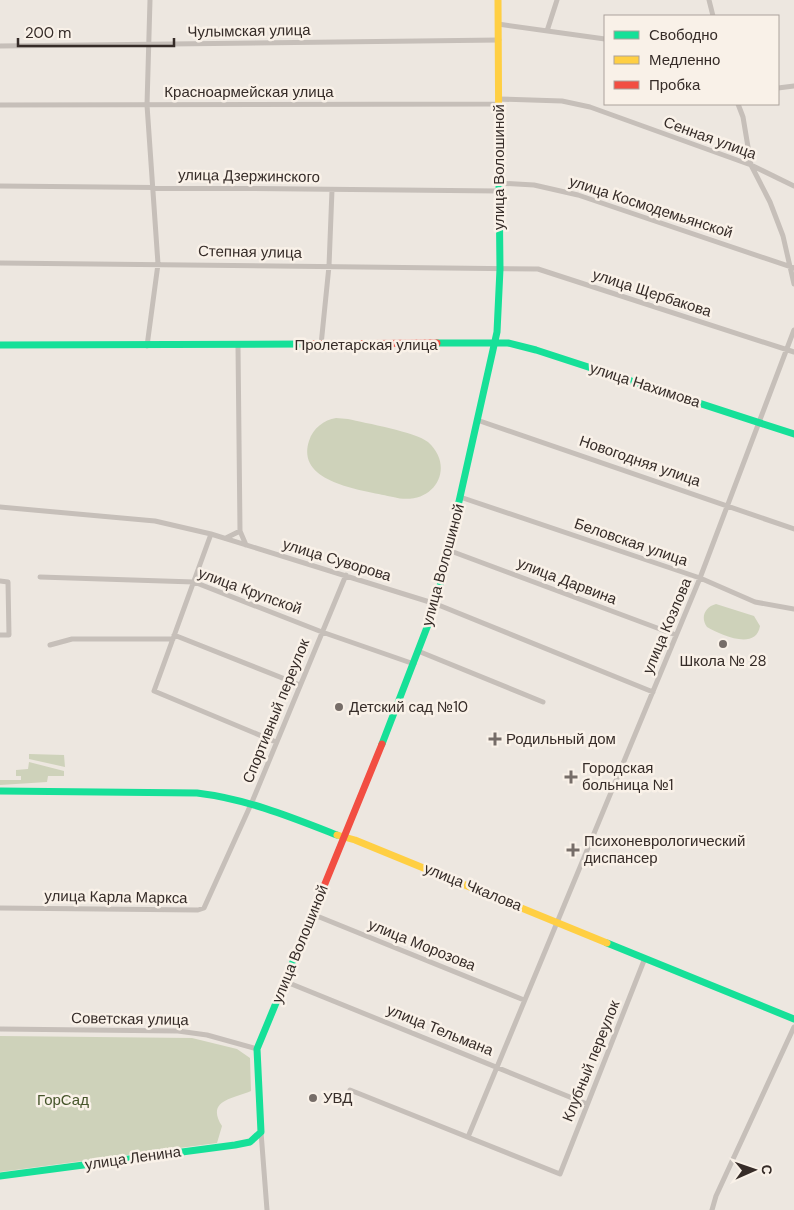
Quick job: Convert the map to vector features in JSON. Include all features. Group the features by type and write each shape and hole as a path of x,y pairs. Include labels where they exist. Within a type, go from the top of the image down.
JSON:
{"street":[{"path":"147,346 158,264 148,105 150,0"},
{"name":"улица Волошиной","path":"261,1132 257,1049 311,914 345,838 436,604 495,343 500,269 498,0"},
{"path":"547,31 557,0"},
{"path":"709,0 713,15"},
{"path":"498,24 604,39"},
{"name":"Чулымская улица","path":"0,46 499,40"},
{"path":"779,88 794,86"},
{"name":"Сенная улица","path":"498,101 546,99 581,105 750,165 794,186"},
{"name":"Красноармейская улица","path":"0,105 498,101"},
{"path":"738,105 743,117 750,165 770,202 783,236 792,267 794,284"},
{"name":"улица Космодемьянской","path":"498,187 534,185 578,195 792,267"},
{"name":"улица Дзержинского","path":"0,186 332,190 498,187"},
{"path":"321,345 332,190"},
{"name":"Степная улица","path":"0,263 500,269"},
{"name":"улица Щербакова","path":"500,269 538,269 794,352"},
{"name":"улица Козлова","path":"524,1000 559,922 700,578 794,330"},
{"name":"Пролетарская улица","path":"0,345 238,346 495,343"},
{"name":"улица Нахимова","path":"495,343 508,343 536,350 794,434"},
{"path":"238,346 240,531 246,545"},
{"name":"Новогодняя улица","path":"477,420 728,504 794,529"},
{"name":"Беловская улица","path":"460,498 700,578 755,602 794,609"},
{"name":"улица Суворова","path":"0,507 155,521 212,534 436,604 653,692"},
{"path":"226,538 240,531"},
{"path":"212,534 154,691 276,742"},
{"name":"улица Дарвина","path":"448,550 676,635"},
{"name":"Спортивный переулок","path":"252,802 346,575"},
{"name":"улица Крупской","path":"40,577 194,582 322,632 414,664"},
{"path":"0,581 8,582 9,635 0,635"},
{"path":"50,645 72,639 173,637 300,685"},
{"path":"418,652 543,702"},
{"name":"улица Чкалова","path":"0,791 143,792 221,795 252,802 345,838 364,843 794,1019"},
{"name":"улица Карла Маркса","path":"0,908 198,910 204,908 252,802"},
{"name":"улица Морозова","path":"311,914 524,1000"},
{"name":"Клубный переулок","path":"468,1138 560,1174 645,958"},
{"name":"улица Тельмана","path":"284,981 587,1104"},
{"path":"350,1090 468,1138 524,1000"},
{"path":"712,1210 716,1196 794,1027"},
{"name":"Советская улица","path":"0,1029 178,1031 207,1035 257,1049"},
{"path":"261,1132 267,1210"},
{"name":"улица Ленина","path":"0,1176 243,1144 257,1139 261,1132"}],"green space":[{"path":"336,418 378,425 422,438 436,452 440,463 440,474 436,483 429,491 419,497 407,499 350,488 322,476 312,467 307,455 309,441 313,432 320,425"},
{"path":"716,604 754,616 760,626 757,634 752,638 737,639 707,627 704,620 706,610"},
{"path":"29,754 64,755 65,767 29,759"},
{"path":"29,762 64,771 64,776 48,776 47,782 0,785 0,780 21,780 21,776 16,776 16,770 28,769"},
{"name":"ГорСад","path":"0,1036 192,1038 237,1049 250,1058 251,1091 229,1099 219,1106 217,1111 218,1118 222,1126 217,1143 0,1172"}],"traffic: fast":[{"path":"382,744 436,604 497,332 500,269 499,178"},
{"path":"437,343 508,343 536,350 794,434"},
{"path":"0,345 306,344"},
{"path":"0,791 197,793 251,804 286,815 337,835"},
{"path":"0,1176 250,1142 261,1132 257,1049 302,940"},
{"path":"607,943 794,1019"}],"traffic: slow":[{"path":"498,0 499,178"},
{"path":"337,835 355,840 607,943"}],"traffic: jam":[{"path":"306,344 437,343"},
{"path":"302,940 382,744"}],"place":[{"name":"Школа № 28","path":"723,644"},
{"name":"Детский сад №10","path":"339,707"},
{"name":"Родильный дом","path":"495,739"},
{"name":"Городская больница №1","path":"571,777"},
{"name":"Психоневрологический диспансер","path":"573,850"},
{"name":"УВД","path":"313,1098"}]}
